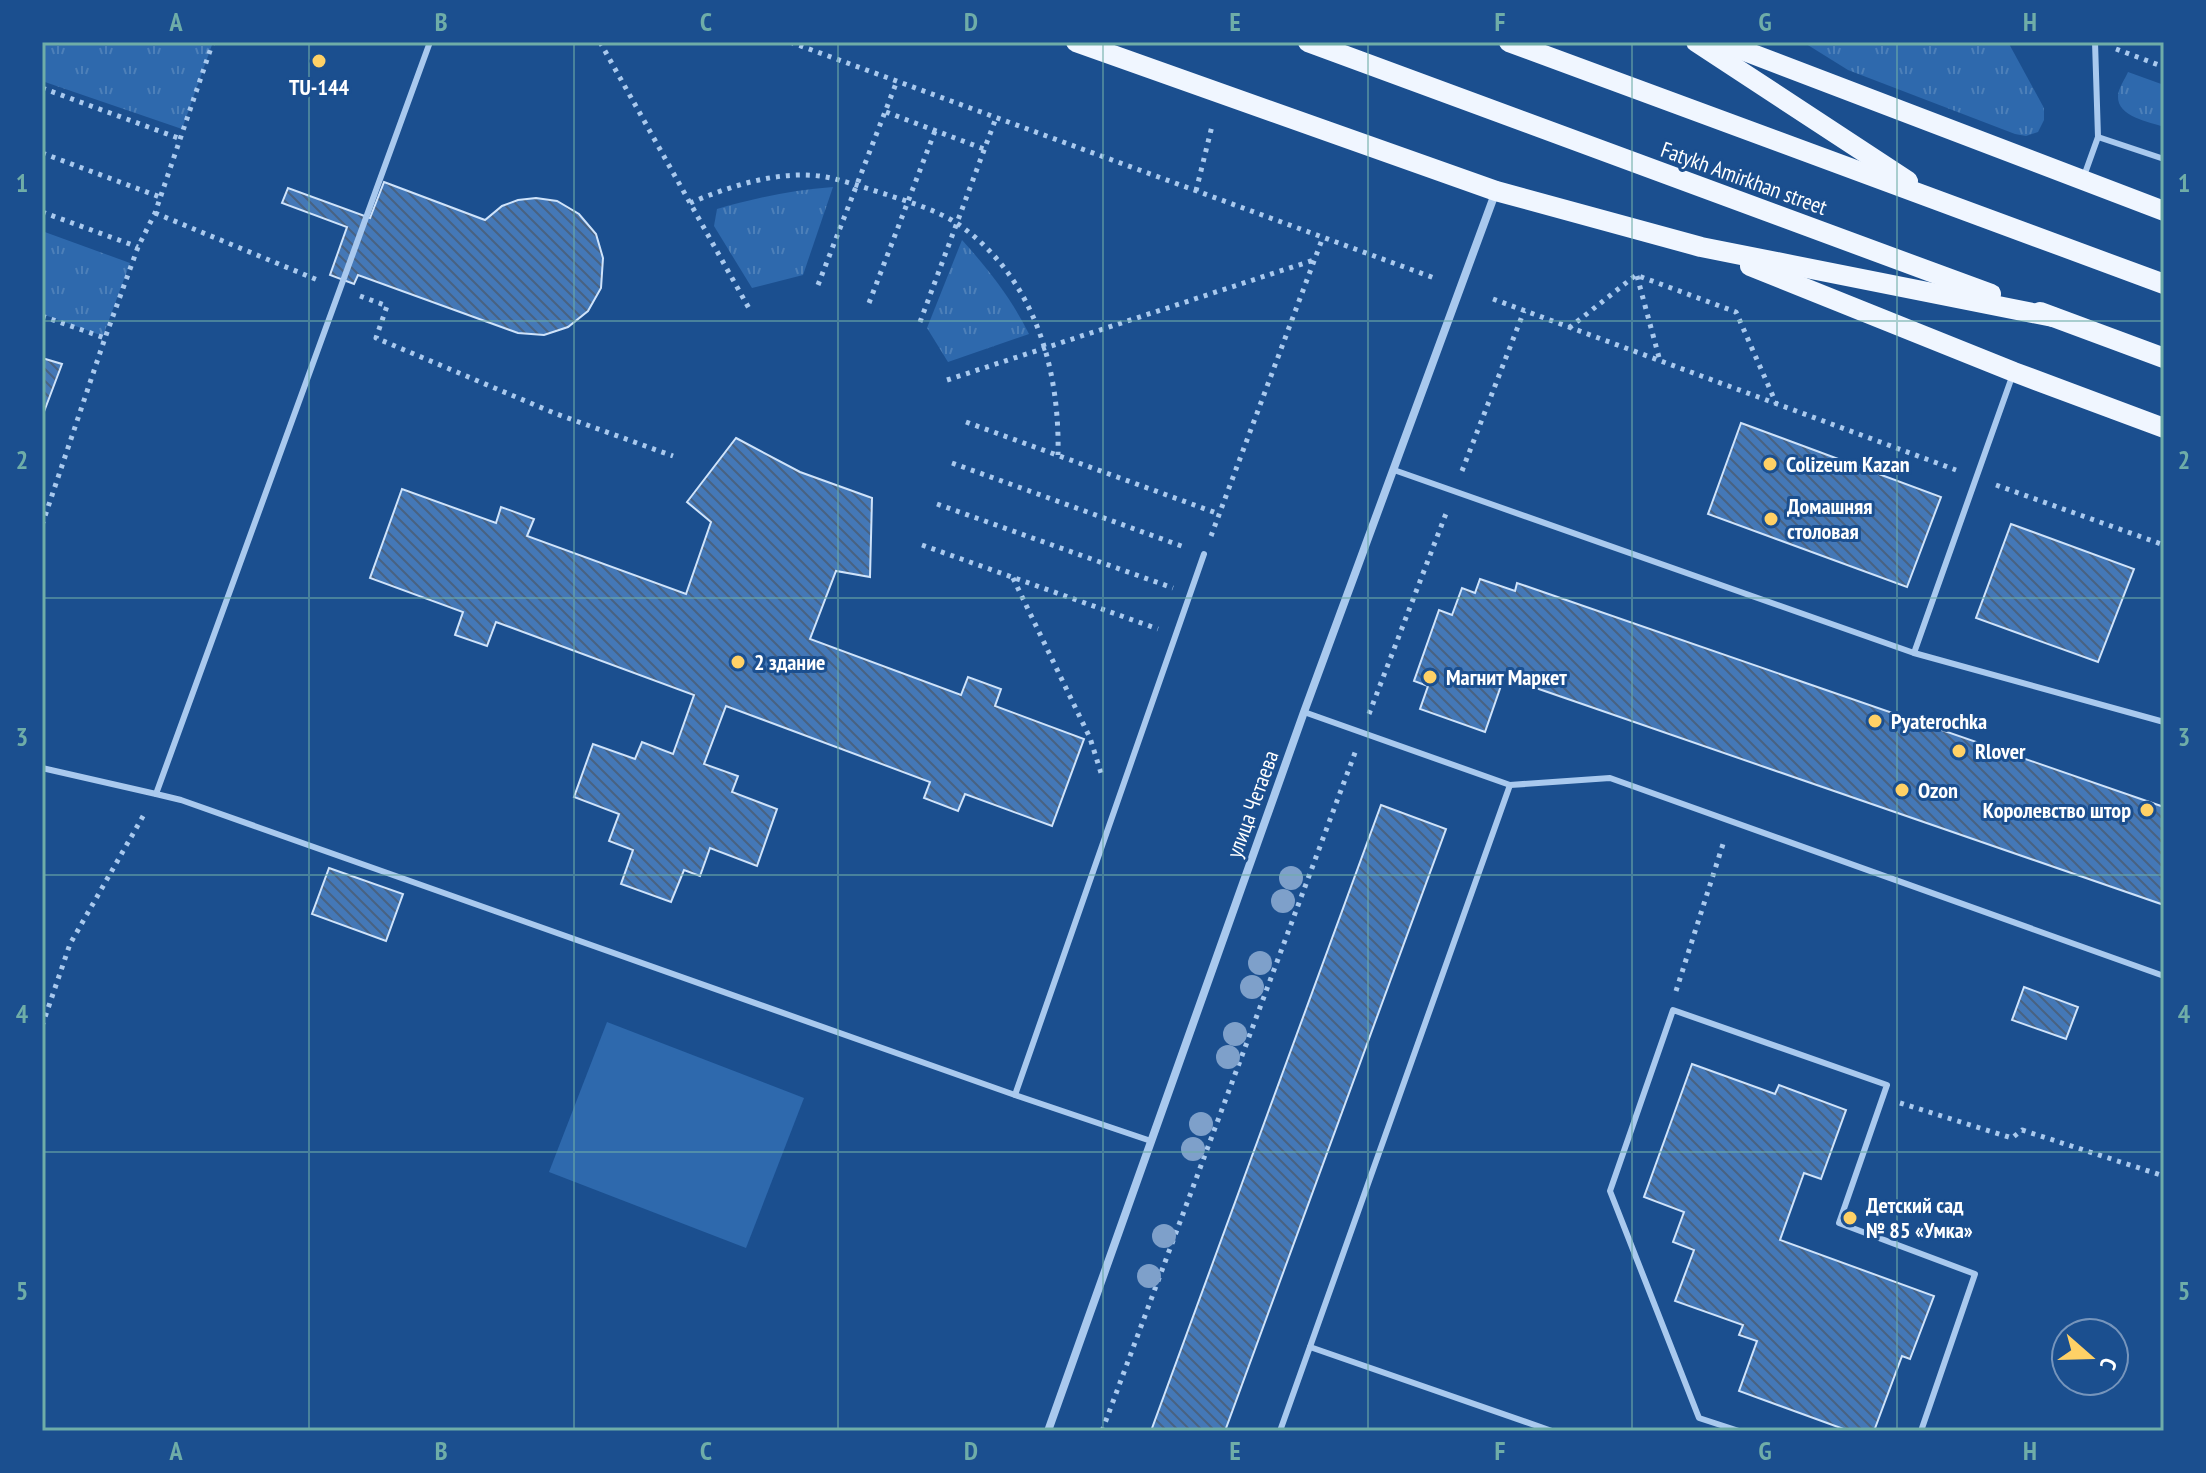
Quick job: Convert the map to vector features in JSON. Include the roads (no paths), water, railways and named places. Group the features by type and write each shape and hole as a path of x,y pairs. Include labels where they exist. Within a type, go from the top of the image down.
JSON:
{"main road":[{"path":"1076,42 1496,191 1701,247 2053,317"},
{"name":"Fatykh Amirkhan street","path":"1308,42 2164,358"},
{"name":"Fatykh Amirkhan street","path":"1509,42 2164,284"},
{"path":"1696,42 1939,201"},
{"path":"1721,42 1760,49 2164,211"},
{"path":"1701,247 2014,372 2164,428"}],"street":[{"name":"улица Четаева","path":"1048,1431 1304,712 1496,191"}],"lane":[{"path":"156,794 430,42"},
{"path":"2082,180 2098,137 2095,42"},
{"path":"2098,137 2164,159"},
{"path":"1914,653 2014,372"},
{"path":"1394,470 1914,653 2164,722"},
{"path":"1015,1095 1204,554"},
{"path":"1304,712 1510,785 1610,778 2164,976"},
{"path":"42,768 181,800 1151,1141"},
{"path":"1280,1431 1510,785"},
{"path":"1739,1431 1699,1418 1610,1191 1673,1010 1887,1085 1839,1223 1975,1274 1921,1431"},
{"path":"1310,1347 1552,1431"}],"place":[{"name":"TU-144","path":"319,61"},
{"name":"Colizeum Kazan","path":"1770,464"},
{"name":"Домашняя столовая","path":"1771,519"},
{"name":"2 здание","path":"738,662"},
{"name":"Магнит Маркет","path":"1430,677"},
{"name":"Pyaterochka","path":"1875,721"},
{"name":"Rlover","path":"1959,751"},
{"name":"Ozon","path":"1902,790"},
{"name":"Королевство штор","path":"2147,810"},
{"name":"Детский сад № 85 «Умка»","path":"1850,1218"}]}
